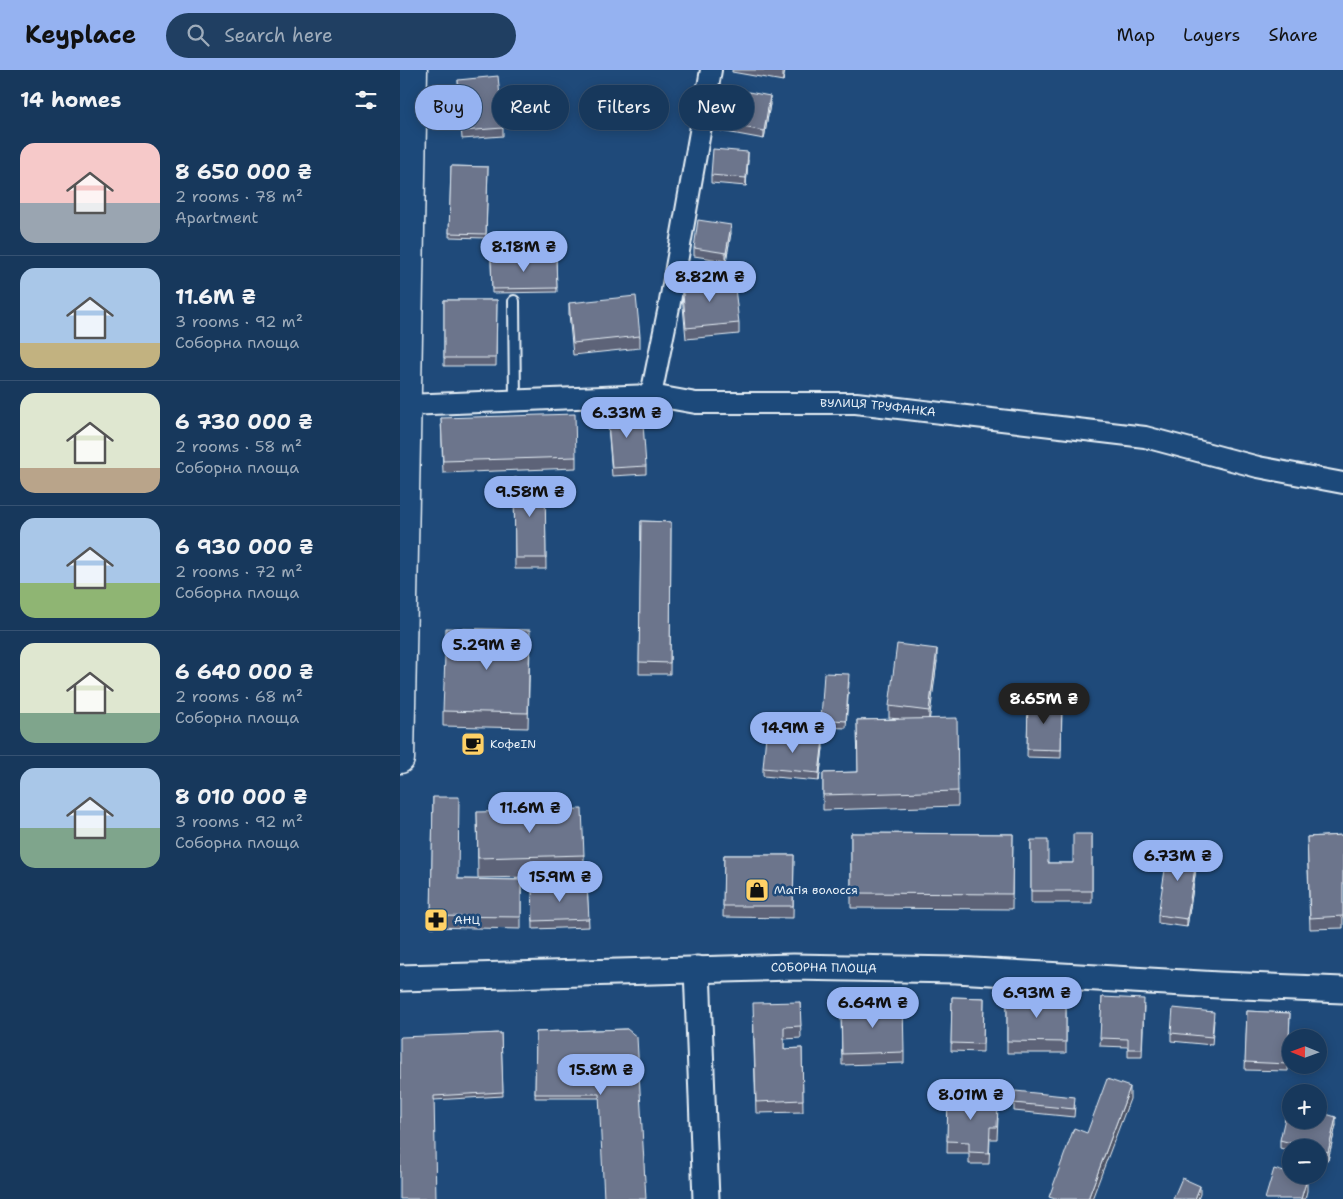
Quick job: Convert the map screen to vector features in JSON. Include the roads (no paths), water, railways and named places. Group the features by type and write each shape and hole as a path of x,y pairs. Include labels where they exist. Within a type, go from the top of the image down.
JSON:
{"main road":[{"path":"400,759 402,570 413,70"}],"street":[{"path":"651,394 669,307 711,70"},
{"name":"ВУЛИЦЯ ТРУФАНКА","path":"407,405 651,394 696,403 856,403 1145,437 1258,467 1343,483"},
{"name":"СОБОРНА ПЛОЩА","path":"400,978 793,967 956,970 1343,990"},
{"path":"697,969 706,1199"}],"lane":[{"path":"514,301 515,401"}],"place":[{"name":"КофеIN","path":"473,744"},
{"name":"Магія волосся","path":"757,890"},
{"name":"АНЦ","path":"436,920"}]}
